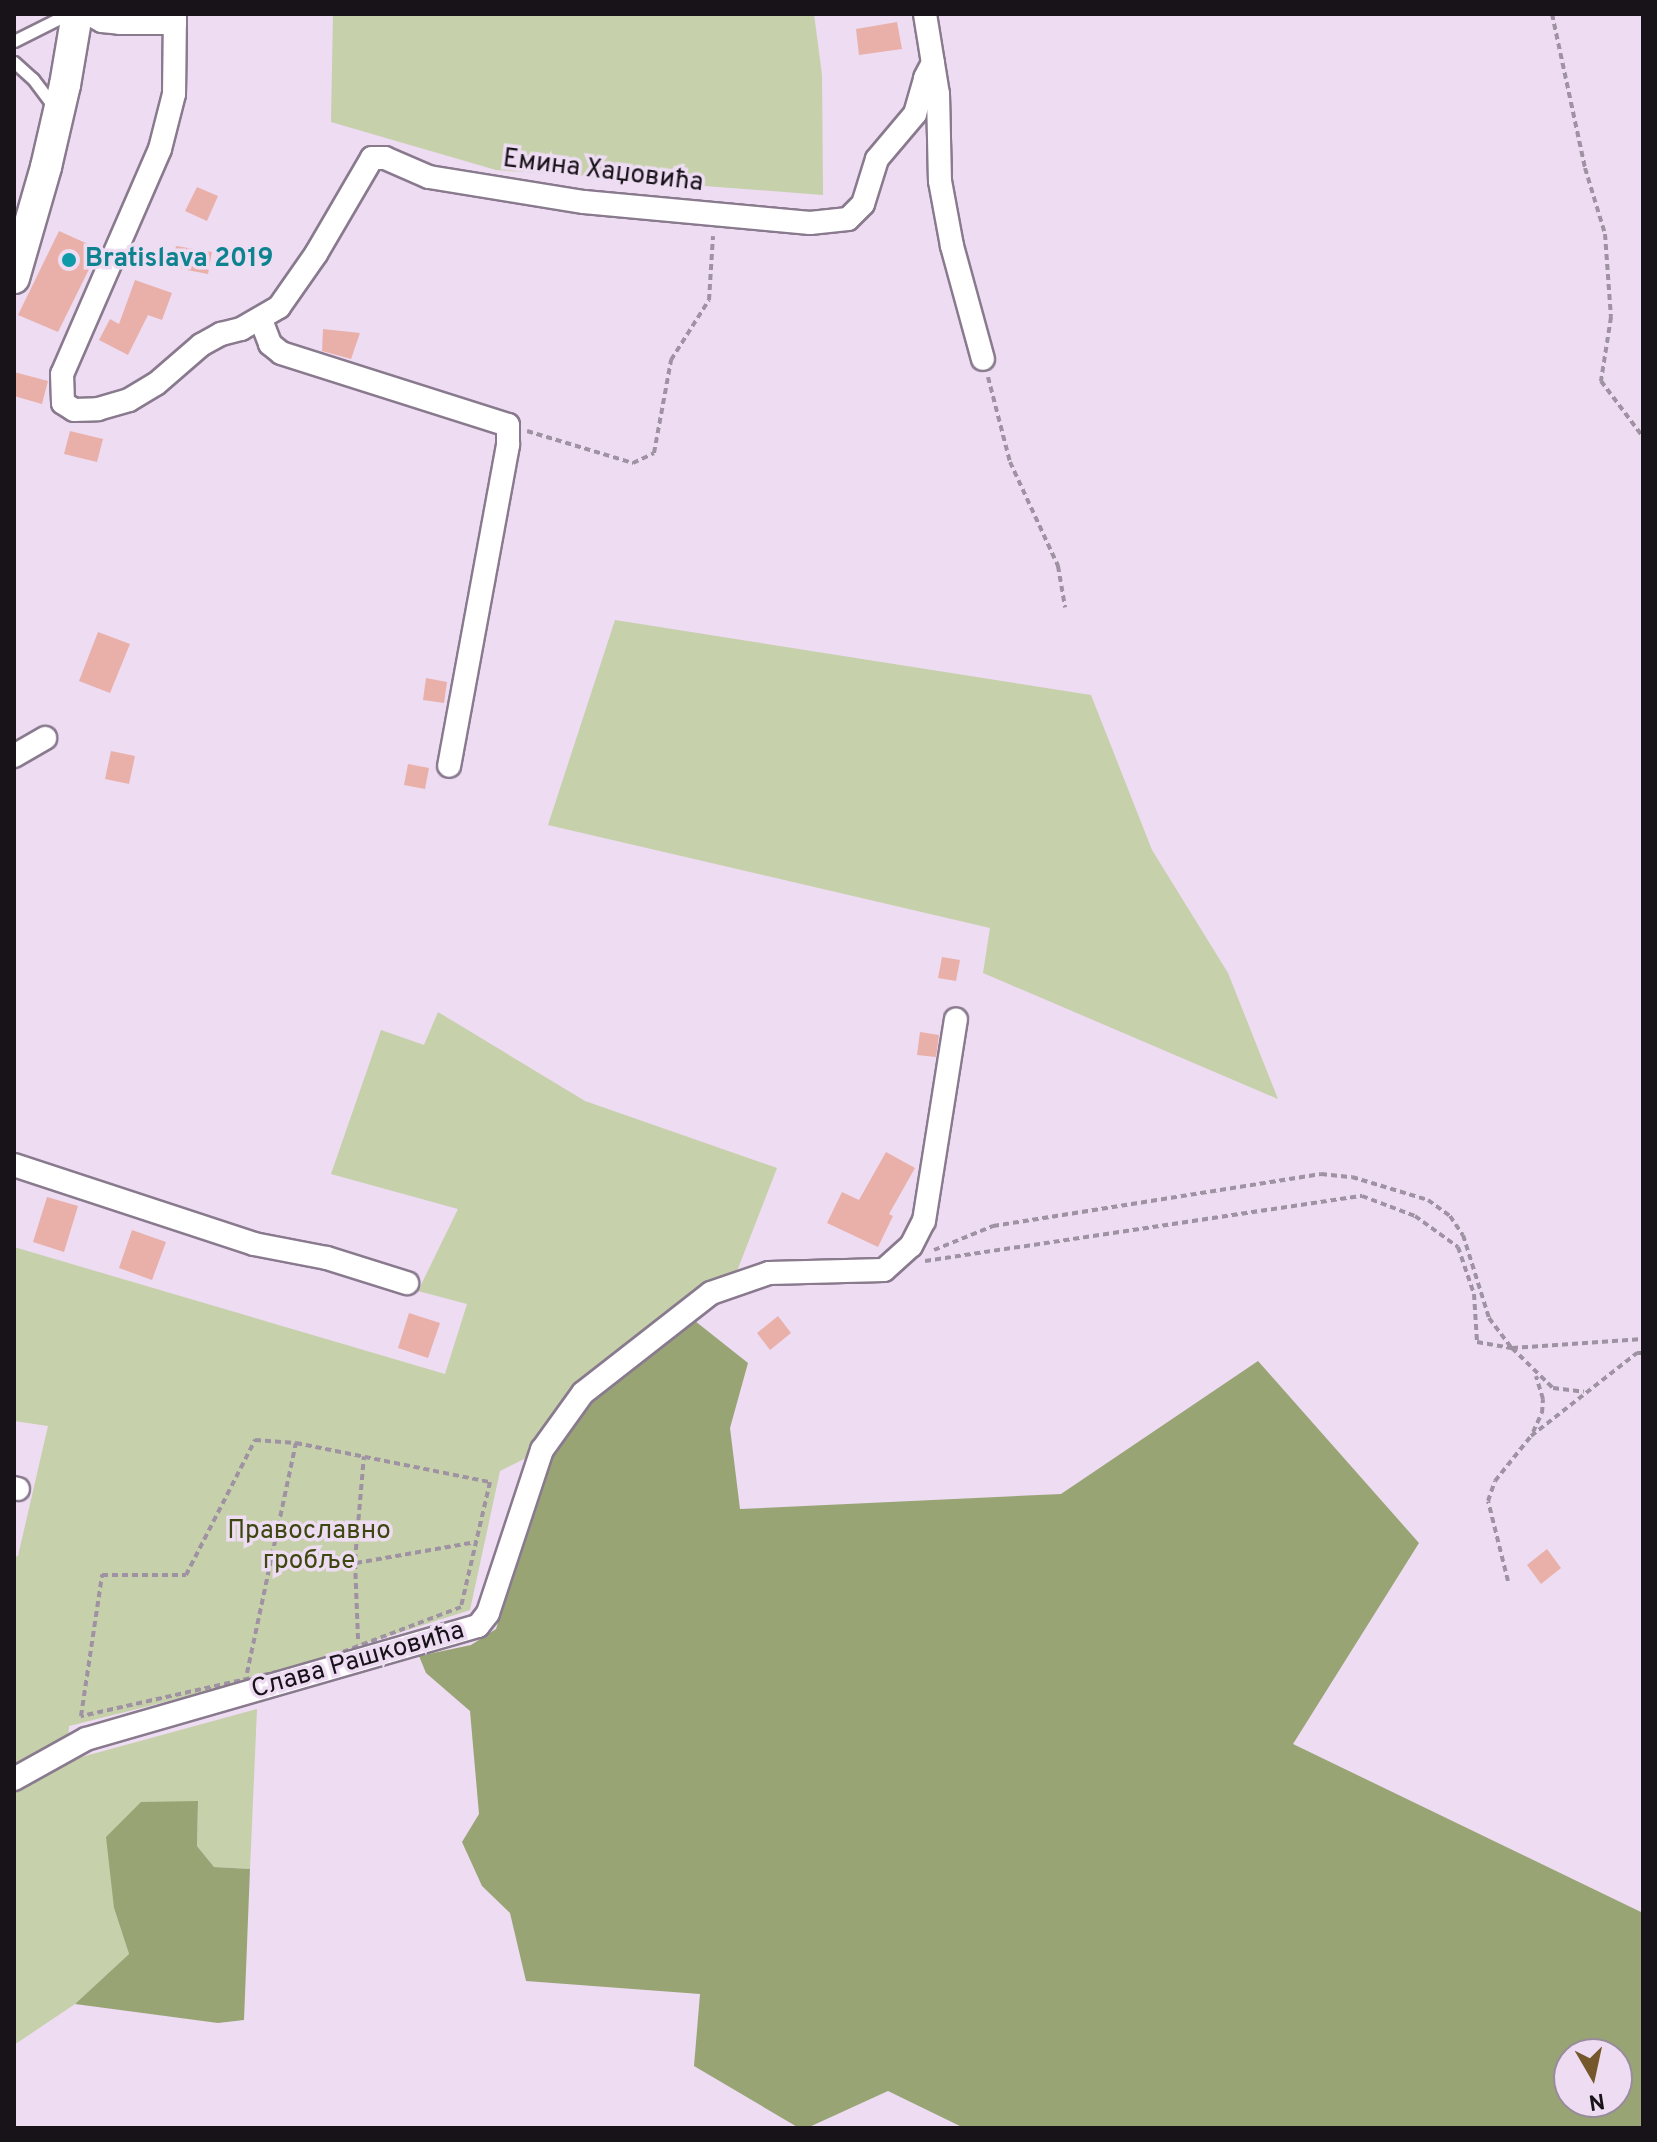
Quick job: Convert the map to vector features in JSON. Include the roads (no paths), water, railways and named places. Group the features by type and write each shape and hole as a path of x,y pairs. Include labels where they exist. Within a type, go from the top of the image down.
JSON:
{"main road":[{"path":"14,278 59,113 77,14"}],"street":[{"path":"89,14 102,21 120,23 175,19 175,83 168,125 136,209 62,374 63,403 74,410 85,410 129,400 156,384 201,345 221,334 251,325 281,353 508,425 508,445 449,766"},
{"path":"925,14 939,108 940,181 952,246 983,359"},
{"name":"Емина Хаџовића","path":"251,325 279,307 307,267 372,158 385,158 429,177 553,197 810,223 848,219 863,204 877,159 915,114 925,78 933,63"},
{"path":"14,756 45,738"},
{"name":"Слава Рашковића","path":"14,1779 86,1739 478,1626 488,1613 542,1450 583,1393 711,1293 769,1273 884,1270 911,1246 924,1221 956,1020"},
{"path":"14,1165 254,1244 327,1258 407,1283"}],"lane":[{"path":"14,41 68,14"},
{"path":"14,62 33,79 59,113"}],"place":[{"name":"Bratislava 2019","path":"69,260"}],"park label":[{"name":"Православно гробље","path":"309,1547"}]}
